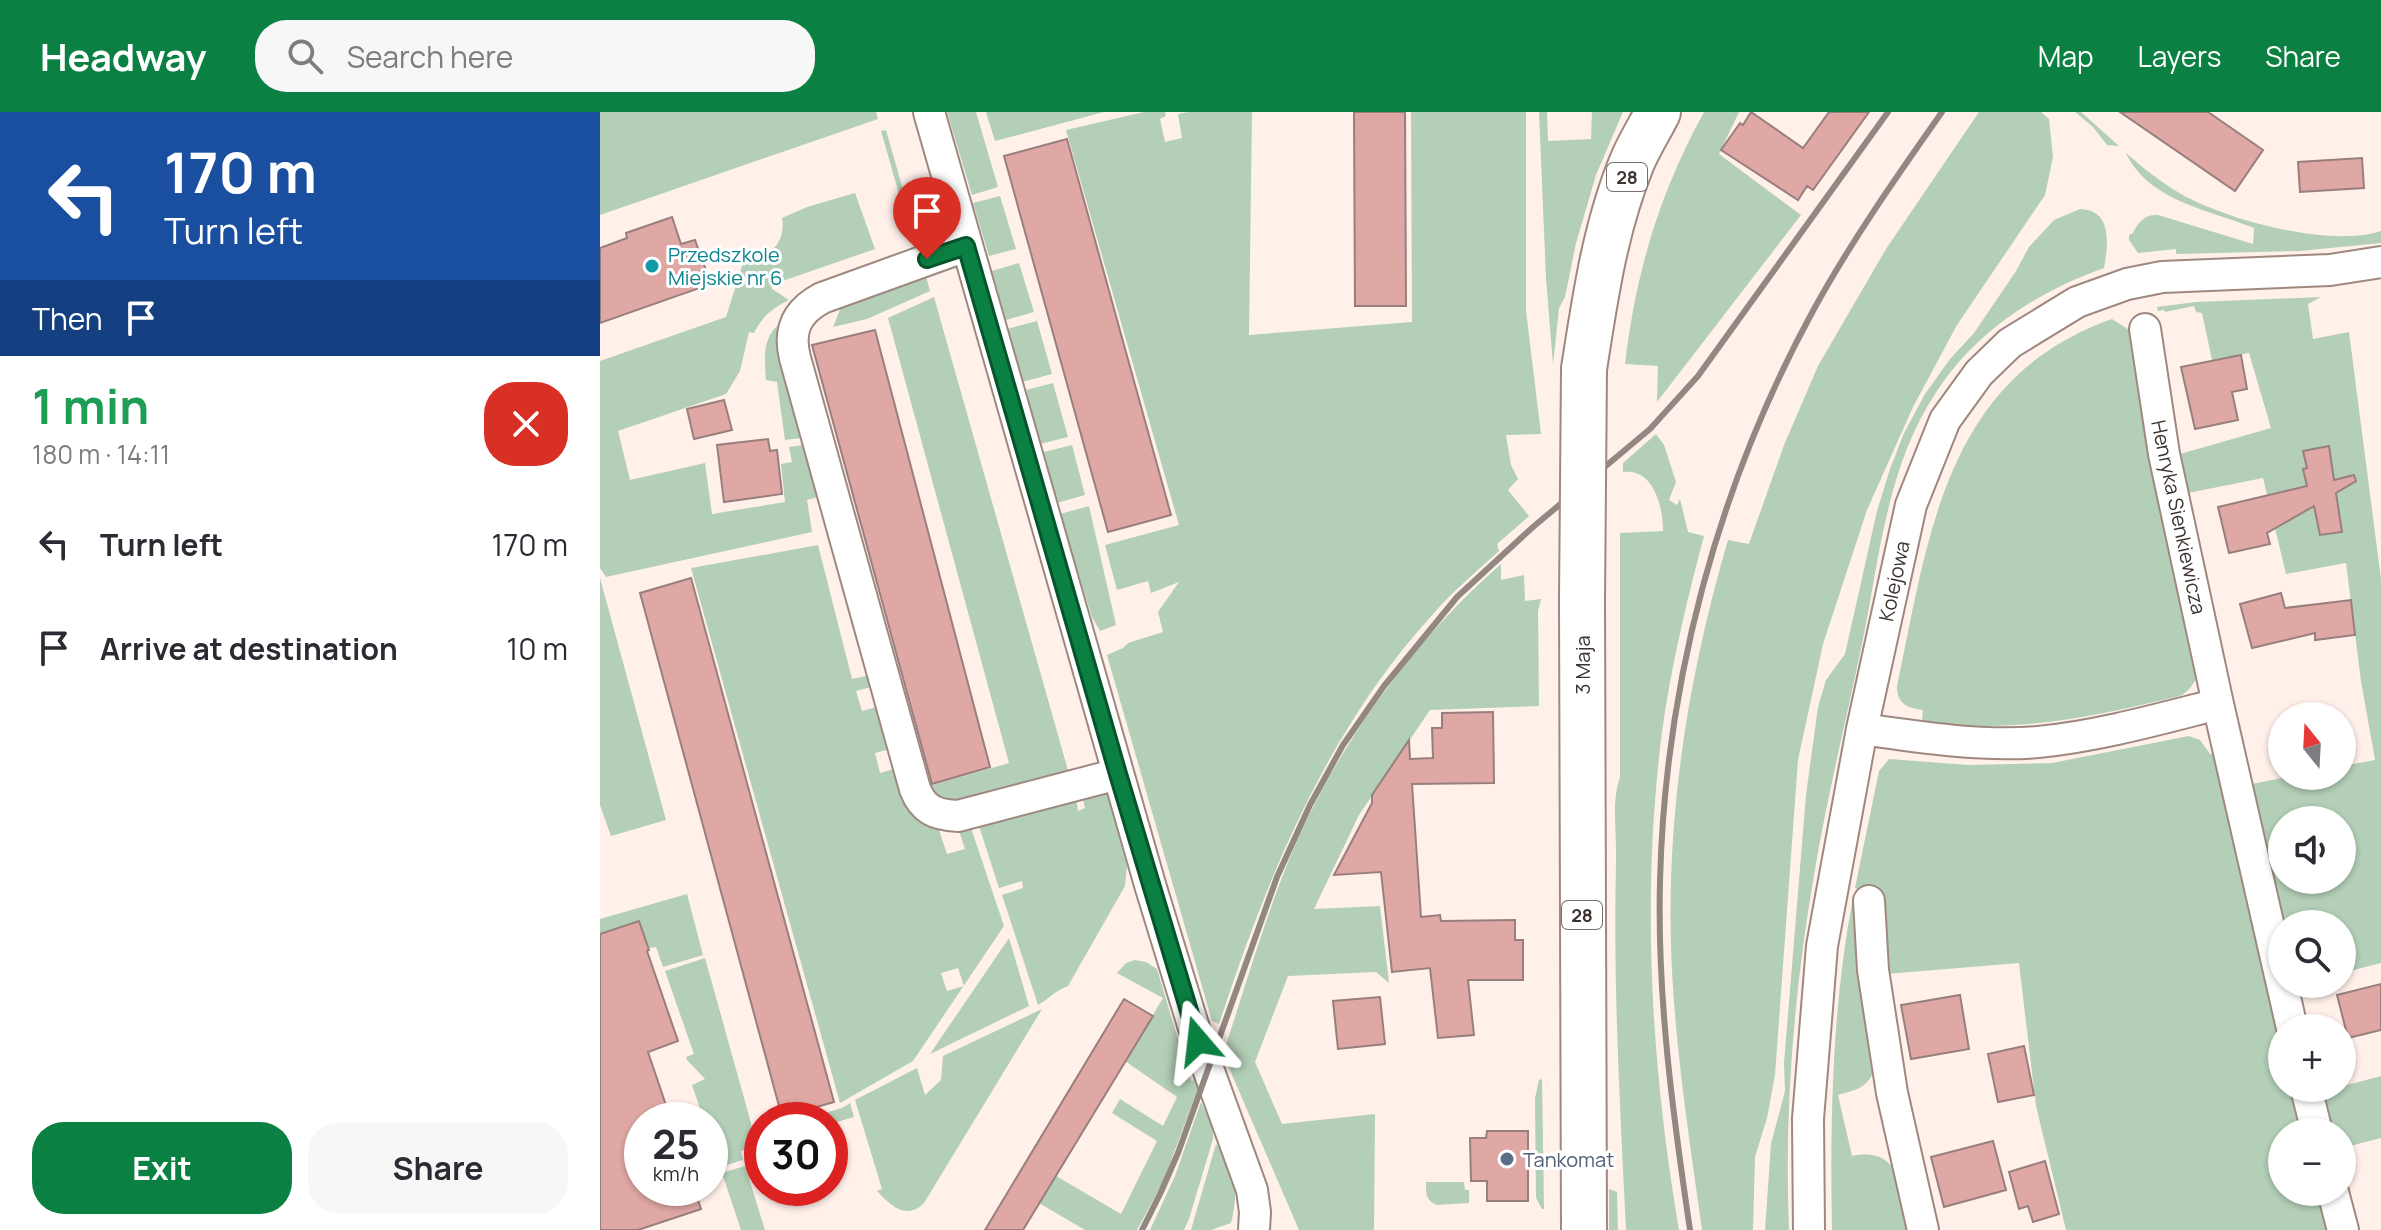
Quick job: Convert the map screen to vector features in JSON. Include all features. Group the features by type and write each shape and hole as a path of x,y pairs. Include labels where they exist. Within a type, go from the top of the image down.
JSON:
{"main road":[{"name":"3 Maja","path":"1584,1230 1584,369 1611,224 1633,160 1658,112"}],"street":[{"path":"929,112 1118,774 1198,1041 1252,1190 1254,1230"},
{"path":"966,246 822,298 798,317 792,335 795,358 915,789 930,810 958,816 1118,774"},
{"name":"Kolejowa","path":"1809,1230 1808,1119 1822,946 1862,729 1911,505 1945,420 1979,373 2010,343 2077,302 2127,284 2162,277 2330,270 2381,262"},
{"name":"Henryka Sienkiewicza","path":"2145,329 2164,454 2289,1014"},
{"path":"1862,729 1934,738 2035,742 2092,733 2218,704"},
{"path":"1869,901 1875,981 1894,1107 1923,1230"},
{"path":"2337,1206 2343,1230"}],"green space":[{"path":"600,112 876,112 878,119 600,215"},
{"path":"947,112 976,112 998,187 972,195"},
{"path":"986,112 1104,112 995,141"},
{"path":"1144,112 1165,112 1166,116 1160,119 1165,142 1182,138 1178,114 1252,112 1249,335 1412,322 1411,112 1526,112 1526,311 1541,434 1506,435 1511,465 1518,479 1508,490 1529,516 1497,544 1499,551 1457,589 1395,659 1331,756 1280,860 1219,1024 1212,1021 1107,655 1128,643 1163,632 1158,612 1179,582 1151,593 1148,581 1117,590 1105,545 1179,525 1066,130"},
{"path":"1539,112 1547,112 1548,141 1591,139 1592,112 1623,112 1596,175 1576,243 1565,297 1559,308 1553,365 1546,278"},
{"path":"1704,112 1739,112 1719,154 1801,215 1657,402 1658,366 1625,364 1630,330 1643,265 1662,204"},
{"path":"1979,112 2041,112 2049,119 2053,157 2045,195 1957,325 1913,407 1867,510 1823,644 1798,760 1775,1075 1767,1118 1755,1157 1753,1230 1702,1230 1675,1018 1671,895 1683,741 1714,590 1728,540 1749,544 1784,445 1818,366 1886,249"},
{"path":"2075,112 2081,112 2119,146 2107,145 2093,127"},
{"path":"886,130 921,253 916,254 881,131"},
{"path":"2126,153 2181,194 2224,213 2307,234 2360,235 2381,231 2381,243 2300,251 2176,254 2176,249 2138,253 2129,235 2149,216 2158,215 2253,244 2254,228 2165,193 2136,169"},
{"path":"855,193 875,249 771,285 772,289 789,300 768,313 754,333 749,332 740,371 726,394 618,431 630,480 705,463 712,514 785,502 781,464 792,462 789,447 811,444 826,495 807,500 812,532 606,577 600,568 600,361 726,317 743,263 760,259 773,249 781,235 782,218"},
{"path":"1000,196 1016,249 989,256 973,203"},
{"path":"2080,209 2091,211 2103,222 2107,239 2104,268 2032,302 1989,332 1970,350 1937,391 1920,420 1896,482 1880,546 1807,919 1789,1096 1789,1230 1765,1230 1771,1144 1785,1091 1784,1063 1806,795 1818,707 1826,680 1845,654 1877,511 1904,433 1925,394 1950,359 1974,333 2029,247 2054,220"},
{"path":"1019,263 1034,312 1006,320 992,271"},
{"path":"924,269 930,291 867,319 833,327 843,302"},
{"path":"934,297 1071,781 945,807 922,788 1009,763 888,318"},
{"path":"2321,297 2308,304 2313,339 2349,332 2381,579 2381,963 2356,969 2356,910 2278,910 2274,894 2356,894 2356,806 2268,806 2268,868 2247,785 2268,781 2268,790 2356,790 2356,763 2375,760 2346,563 2286,574 2263,478 2188,493 2180,454 2271,428 2249,353 2212,360 2202,313 2196,312 2194,306 2165,312 2158,311 2157,307 2196,302"},
{"path":"788,319 809,437 785,440 777,382 766,380 765,362 769,337"},
{"path":"2112,319 2134,333 2198,673 2195,680 2180,696 2052,722 1988,726 1922,721 1923,710 1904,704 1897,686 1935,519 1954,468 1979,421 2012,380 2056,346"},
{"path":"1037,321 1052,374 1022,382 1007,329"},
{"path":"1053,383 1068,437 1040,444 1026,390"},
{"path":"1656,434 1664,445 1676,482 1669,500 1677,505 1680,499 1688,532 1704,536 1666,707 1652,856 1652,981 1656,1044 1679,1230 1626,1230 1615,954 1615,808 1620,777 1620,533 1663,531 1655,491 1642,476 1623,472 1623,463"},
{"path":"1072,445 1085,495 1057,503 1044,452"},
{"path":"1089,506 1116,625 1100,631 1092,617 1060,514"},
{"path":"818,545 852,679 875,674 879,685 856,691 862,711 884,705 895,748 875,753 880,773 901,767 927,821 939,830 947,854 965,849 957,825 969,822 1004,926 964,986 958,968 941,973 947,991 963,986 913,1061 840,1102 691,568"},
{"path":"1501,564 1501,580 1524,575 1525,601 1541,599 1538,611 1539,706 1430,710 1359,815 1314,909 1380,906 1389,983 1376,972 1288,976 1255,1062 1282,1124 1375,1114 1374,1230 1299,1230 1223,1054 1283,875 1323,789 1347,747 1403,668 1434,631"},
{"path":"600,578 666,820 611,836 600,805"},
{"path":"2189,736 2200,740 2210,754 2218,752 2268,968 2268,998 2275,998 2279,1014 2268,1014 2268,1102 2300,1102 2304,1118 2268,1118 2268,1206 2326,1206 2334,1230 2066,1230 2036,1106 2019,963 1886,974 1877,896 1855,888 1879,771 1889,759 1969,765 2052,763"},
{"path":"1106,789 1127,866 1125,886 1068,986 1038,1005 1002,895 1023,888 1022,881 999,888 978,823 1076,796 1078,811 1085,808 1082,795"},
{"path":"687,894 703,955 663,967 656,947 649,948 639,921 600,934 600,919"},
{"path":"1853,898 1862,902 1874,1071 1864,1085 1838,1095 1852,1156 1869,1155 1881,1158 1890,1165 1902,1187 1912,1230 1832,1230 1834,1063 1841,980"},
{"path":"1009,938 1029,1006 930,1054"},
{"path":"705,958 745,1102 743,1160 728,1165 728,1102 698,1102 692,1085 705,1079 687,1060 686,1057 694,1054 665,971"},
{"path":"1135,960 1157,969 1188,1073 1192,1082 1195,1076 1200,1083 1163,1182 1137,1230 1085,1230 1039,1203 1056,1176 1121,1214 1157,1141 1112,1113 1120,1099 1163,1126 1177,1097 1125,1061 1163,998 1117,973 1126,963"},
{"path":"1042,1009 924,1203 911,1211 893,1206 877,1191 882,1189 855,1100 917,1068 925,1095 941,1080 943,1056"},
{"path":"2381,1076 2381,1138 2356,1144 2356,1118 2328,1118 2324,1102 2356,1102 2356,1083"},
{"path":"1542,1079 1544,1209 1536,1198 1535,1098 1539,1080"},
{"path":"1201,1102 1213,1129 1213,1139 1189,1219 1184,1230 1150,1230 1175,1176"},
{"path":"848,1104 854,1117 848,1119"},
{"path":"1216,1144 1229,1161 1234,1181 1235,1202 1231,1223 1211,1230 1191,1230"},
{"path":"744,1166 744,1206 758,1206 765,1230 741,1230 728,1191 728,1171"},
{"path":"1426,1182 1464,1182 1465,1190 1469,1190 1469,1203 1437,1205 1428,1198"},
{"path":"1609,1189 1617,1192 1618,1230 1609,1230"}],"building":[{"path":"1354,112 1405,112 1406,306 1355,306"},
{"path":"1751,112 1803,148 1829,112 1869,112 1813,190 1807,186 1798,200 1721,150"},
{"path":"2120,112 2208,112 2263,150 2235,191"},
{"path":"1067,139 1171,515 1108,532 1004,156"},
{"path":"2362,158 2364,188 2300,192 2298,162"},
{"name":"Przedszkole Miejskie nr 6","path":"672,217 681,244 695,240 711,284 600,323 600,248 627,238 626,233"},
{"path":"875,330 990,767 932,784 812,345"},
{"path":"2241,355 2247,389 2232,392 2238,420 2195,429 2181,367"},
{"path":"724,400 732,430 694,439 687,409"},
{"path":"768,439 770,451 777,450 782,494 724,502 717,445"},
{"path":"2329,446 2334,480 2354,475 2356,481 2336,493 2342,532 2320,535 2314,506 2267,533 2270,544 2229,553 2218,507 2307,486 2303,451"},
{"path":"691,578 834,1102 778,1102 640,593"},
{"path":"2281,593 2285,608 2351,600 2355,635 2315,640 2315,633 2252,648 2240,604"},
{"path":"1493,712 1494,783 1412,784 1421,917 1440,915 1441,921 1515,920 1515,940 1523,940 1523,980 1468,980 1474,1035 1438,1038 1430,968 1392,972 1381,872 1334,875 1372,803 1372,795 1409,740 1410,759 1433,758 1432,728 1442,728 1442,713"},
{"path":"639,921 678,1041 648,1052 665,1102 624,1102 624,1206 700,1206 701,1209 638,1230 600,1230 600,934"},
{"path":"2381,984 2381,1030 2356,1036 2356,1014 2342,1014 2338,998 2356,998 2356,990"},
{"path":"1960,995 1969,1049 1911,1059 1901,1005"},
{"path":"1380,997 1385,1044 1338,1049 1333,1001"},
{"path":"1124,999 1153,1016 1023,1230 985,1230"},
{"path":"2024,1046 2034,1095 1998,1102 1988,1054"},
{"name":"Tankomat","path":"1487,1131 1528,1131 1528,1201 1487,1201 1487,1181 1471,1181 1470,1138 1486,1138"},
{"path":"1993,1141 2006,1190 1944,1207 1931,1157"},
{"path":"2045,1161 2059,1214 2033,1222 2028,1206 2019,1209 2009,1172"}],"railway":[{"path":"1142,1230 1178,1153 1277,877 1310,805 1343,745 1384,686 1457,597 1533,527 1650,429 1698,376 1888,112"},
{"path":"1690,1230 1668,1056 1660,925 1664,807 1686,659 1724,515 1750,444 1780,376 1844,258 1942,112"}],"place":[{"name":"Przedszkole Miejskie nr 6","path":"652,266"},
{"name":"Tankomat","path":"1507,1159"}],"route":[{"path":"927,259 966,246 1198,1041"}]}
